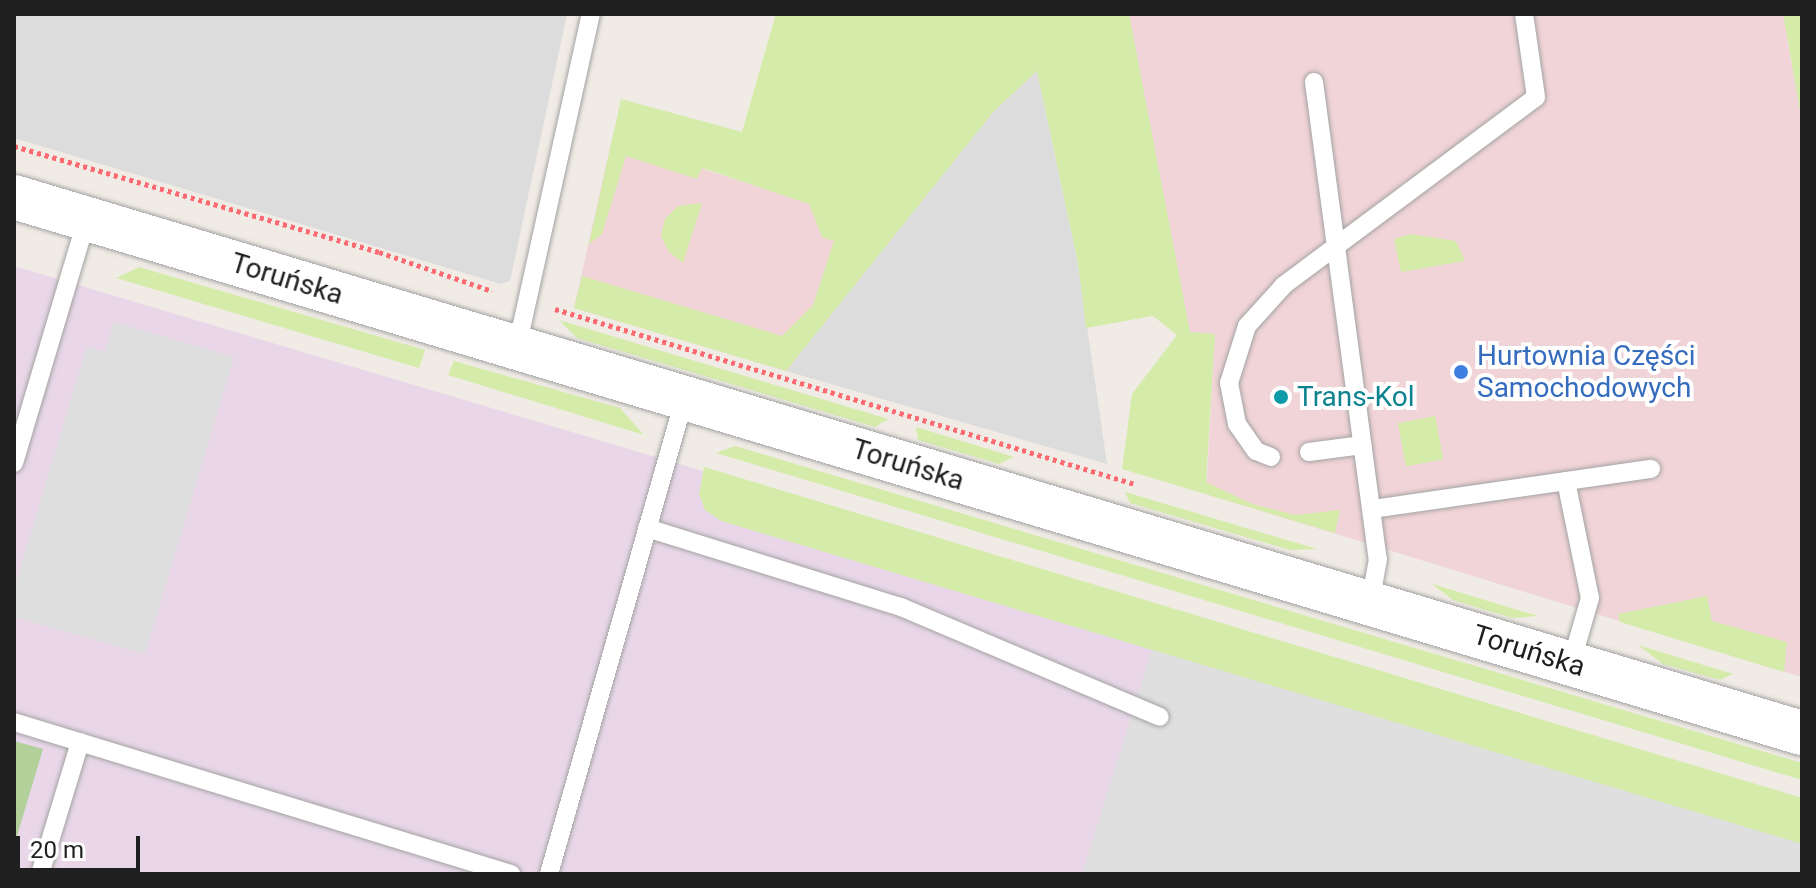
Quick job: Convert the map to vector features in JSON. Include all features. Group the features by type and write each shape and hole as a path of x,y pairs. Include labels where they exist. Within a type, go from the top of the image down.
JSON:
{"street":[{"name":"Toruńska","path":"14,197 1802,733"}],"lane":[{"path":"517,347 591,14"},
{"path":"1271,457 1256,451 1237,424 1229,383 1247,326 1284,285 1536,97 1524,14"},
{"path":"1314,82 1378,559 1370,603"},
{"path":"14,463 17,442 87,218"},
{"path":"549,874 685,398"},
{"path":"1309,452 1363,445"},
{"path":"1372,509 1651,469"},
{"path":"1566,481 1590,598 1571,664"},
{"path":"647,528 901,607 1160,717"},
{"path":"14,722 511,874"},
{"path":"40,874 80,742"}],"path":[{"path":"14,146 379,252 499,294"},
{"path":"551,307 1147,488"}],"shaded area":[{"path":"14,14 567,14 510,281 501,284 14,138"},
{"name":"Trans-Kol","path":"1129,14 1783,14 1802,123 1802,677 1206,494 1215,334 1190,332"},
{"path":"1037,71 1078,264 1107,464 786,371 994,111"},
{"path":"612,139 895,232 786,371 574,308"},
{"path":"14,266 1802,798 1802,874 14,874"},
{"path":"114,322 234,357 145,654 14,617 14,589 87,346 105,352"},
{"path":"1152,650 1802,844 1802,874 1082,874"}],"green space":[{"path":"776,14 1129,14 1190,332 1215,334 1206,482 1252,504 1296,515 1340,510 1335,533 1122,469 1132,394 1177,335 1153,316 1086,328 1078,263 1037,71 994,111 786,371 574,308 582,276 782,336 813,305 834,241 822,237 809,204 702,168 697,179 626,156 602,234 589,244 621,99 742,132"},
{"path":"1783,14 1802,14 1802,123 1789,47"},
{"path":"702,203 683,263 669,252 661,236 665,219 678,206"},
{"path":"1410,234 1456,241 1465,261 1401,272 1394,239"},
{"path":"139,267 425,350 419,368 116,278"},
{"path":"559,320 888,419 875,427 577,338"},
{"path":"454,361 620,408 644,435 448,375"},
{"path":"1435,416 1443,459 1406,466 1398,423"},
{"path":"916,427 1014,457 999,464 918,440"},
{"path":"735,446 1802,763 1802,780 716,453"},
{"path":"704,467 1802,798 1802,844 721,521 705,510 699,494"},
{"path":"1125,492 1317,549 1290,550 1130,503"},
{"path":"1432,584 1538,616 1512,618 1453,600"},
{"path":"1707,596 1712,621 1787,642 1784,672 1620,622 1618,614"},
{"path":"1638,645 1733,674 1720,680 1663,664"},
{"path":"14,741 43,749 14,846"}],"place":[{"name":"Hurtownia Części Samochodowych","path":"1461,372"},
{"name":"Trans-Kol","path":"1281,397"}]}
